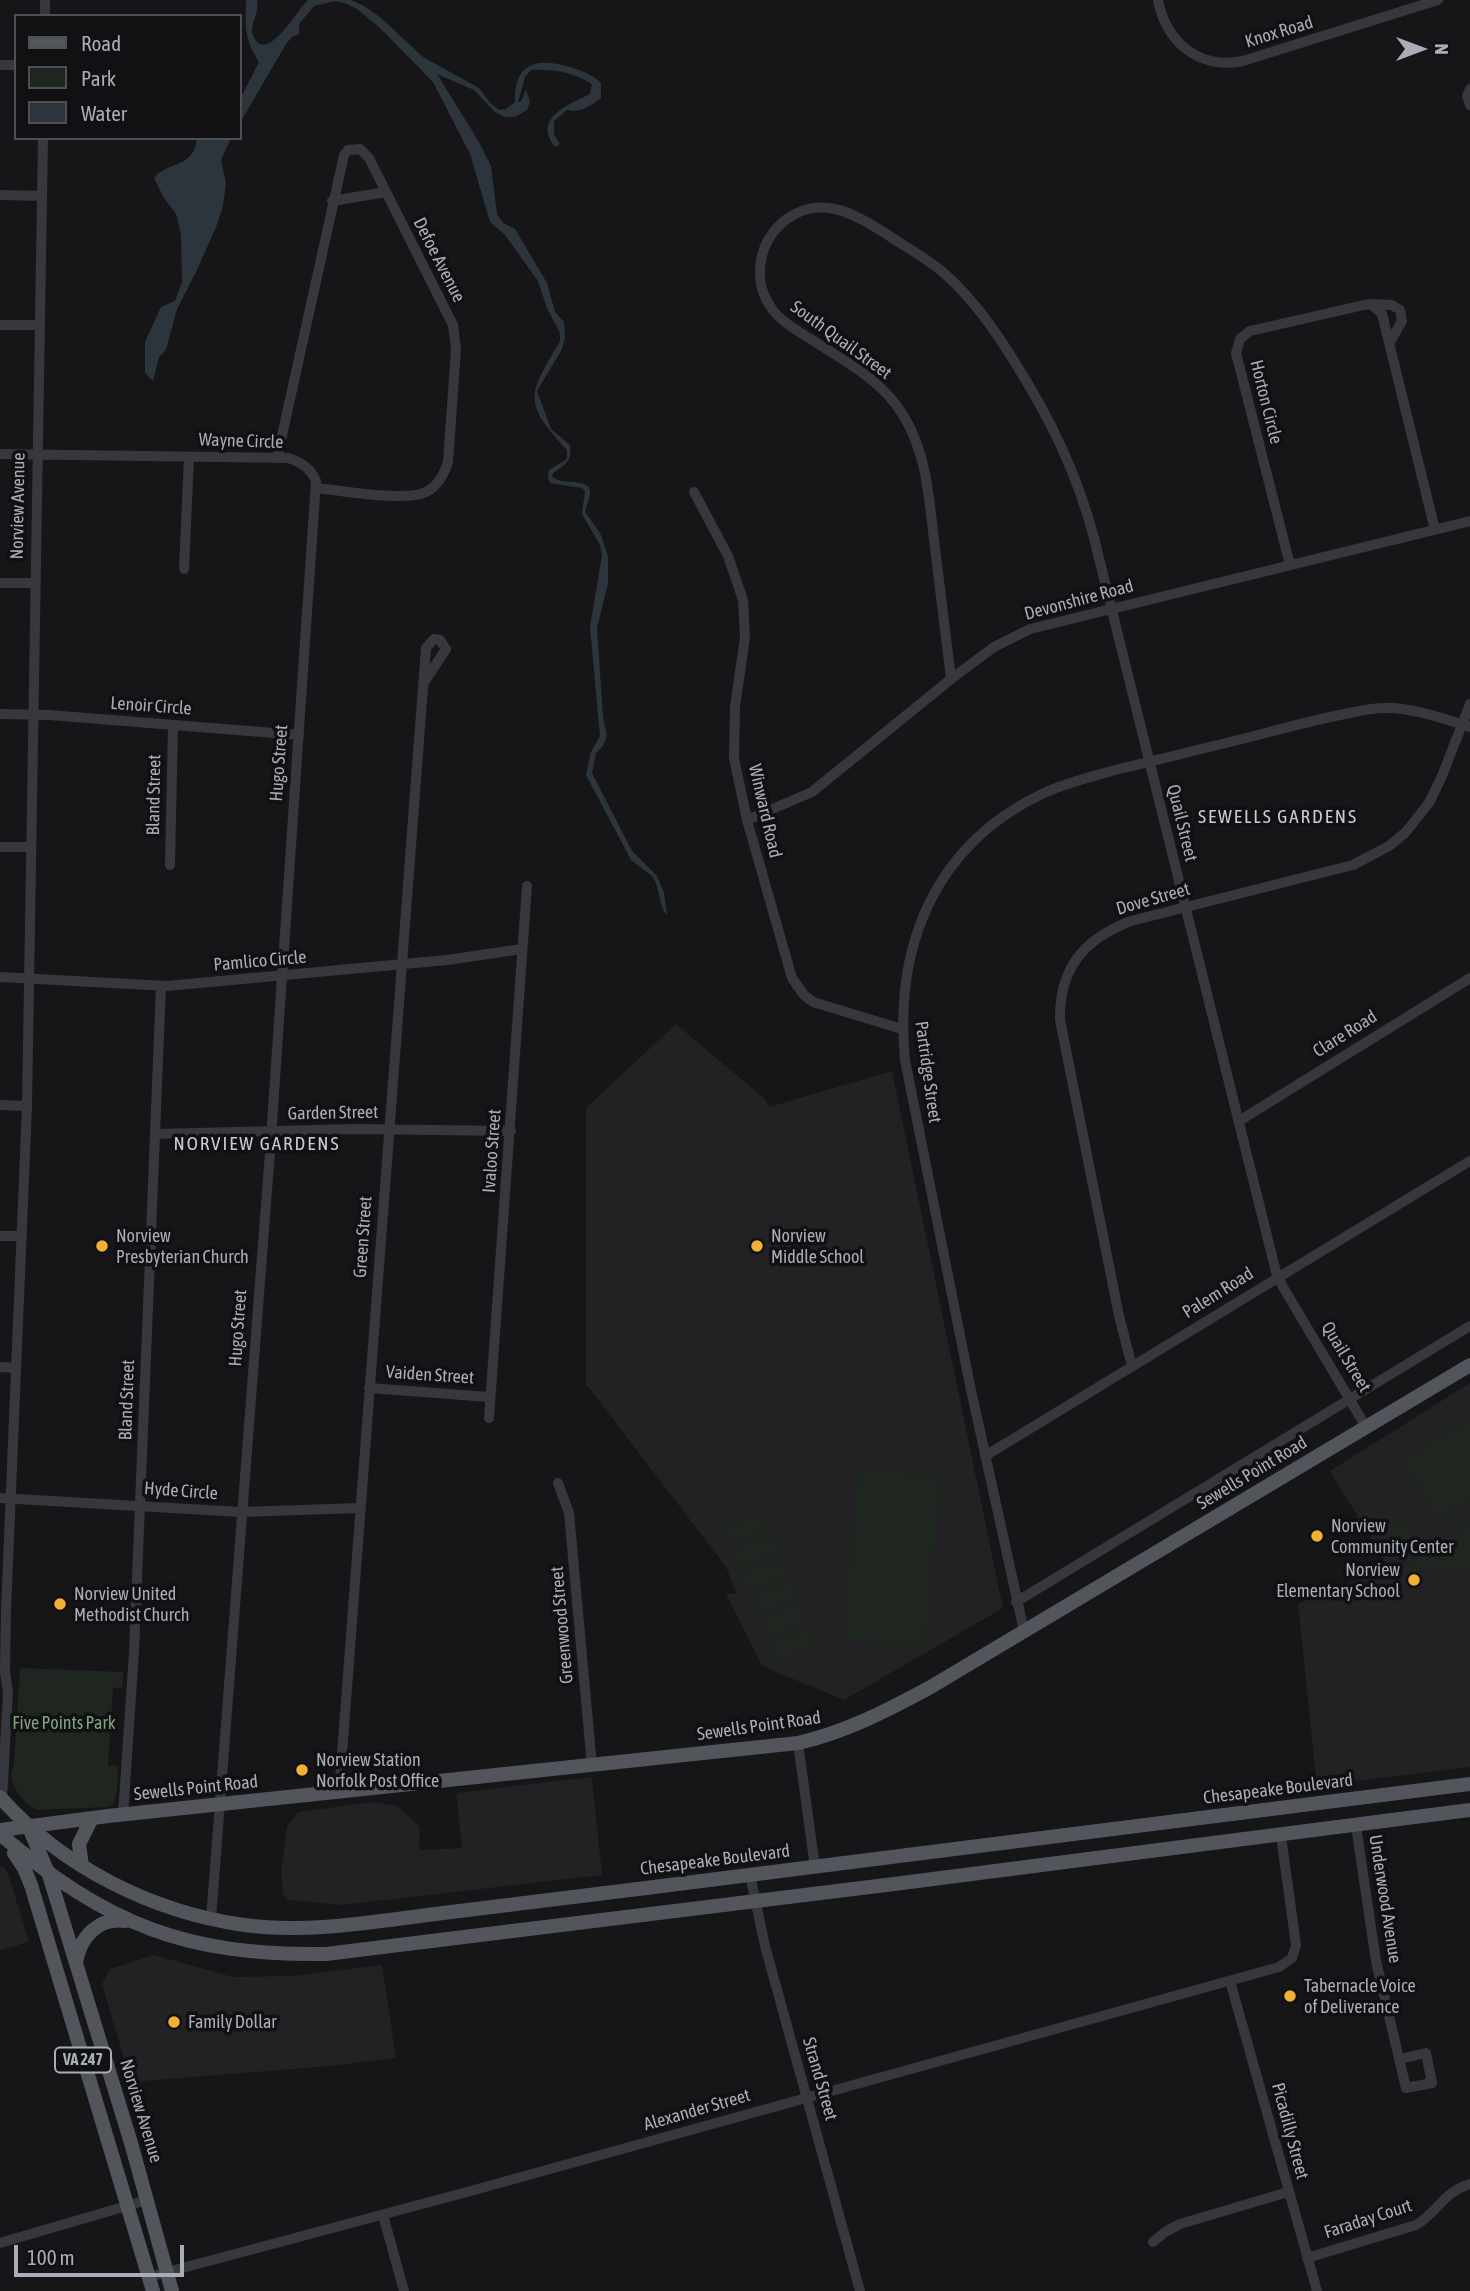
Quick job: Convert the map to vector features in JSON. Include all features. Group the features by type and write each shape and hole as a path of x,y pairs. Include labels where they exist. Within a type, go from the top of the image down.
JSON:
{"main road":[{"name":"Sewells Point Road","path":"0,1833 28,1825 798,1743 840,1732 884,1713 1470,1365"},
{"name":"Chesapeake Boulevard","path":"1,1798 28,1825 82,1866 144,1899 211,1919 275,1928 322,1927 1470,1784"},
{"path":"0,1833 49,1875 100,1907 160,1933 220,1948 286,1954 326,1954 1281,1836 1470,1810"},
{"path":"82,1866 79,1844 92,1818"},
{"name":"Norview Avenue","path":"28,1825 49,1875 148,2200 172,2291"},
{"name":"VA 247","path":"0,1833 24,1868 31,1885 151,2284"},
{"path":"75,1964 81,1944 96,1926 115,1920 130,1921"},
{"path":"322,1927 326,1954"}],"street":[{"name":"Knox Road","path":"1158,0 1164,23 1180,46 1199,57 1220,63 1254,58 1438,0"},
{"path":"1470,89 1467,96 1470,105"},
{"name":"Norview Avenue","path":"1,1798 8,1692 2,1677 5,1498 16,1368 27,1107 43,140"},
{"name":"Defoe Avenue","path":"317,488 415,496 434,487 441,479 448,462 456,349 453,325 365,152 354,148 344,155 332,201"},
{"path":"277,458 332,201 386,192"},
{"path":"0,195 42,196"},
{"name":"South Quail Street","path":"919,256 853,215 833,208 811,208 786,219 769,237 761,261 761,283 764,296 777,315 863,374 884,391 904,416 925,470 951,679"},
{"name":"Quail Street","path":"919,256 943,272 982,313 1043,407 1076,479 1094,538 1278,1276 1366,1427"},
{"path":"1371,304 1392,305 1400,310 1400,328 1390,342"},
{"path":"1371,304 1382,314 1390,342 1434,530"},
{"name":"Horton Circle","path":"1290,565 1236,353 1237,344 1244,334 1250,331 1371,304"},
{"path":"0,324 40,325"},
{"name":"Wayne Circle","path":"0,454 288,458 302,464 314,475 317,488"},
{"path":"184,569 190,457"},
{"name":"Hugo Street","path":"211,1919 317,488"},
{"name":"Winward Road","path":"694,492 728,556 743,600 745,637 733,736 738,788 795,984 813,1002 902,1029"},
{"name":"Devonshire Road","path":"747,820 812,792 951,679 994,647 1030,629 1470,522"},
{"path":"0,583 36,583"},
{"name":"Green Street","path":"339,1793 423,684"},
{"name":"Dove Street","path":"1132,1366 1060,1020 1059,1004 1070,969 1078,956 1099,936 1131,921 1353,865 1389,846 1405,833 1429,803 1466,726 1470,705"},
{"name":"Partridge Street","path":"1024,1631 909,1085 902,1029 905,977 919,926 942,880 964,852 996,822 1044,793 1073,781 1371,709 1412,710 1466,726"},
{"name":"Lenoir Circle","path":"0,715 34,715 299,735"},
{"name":"Bland Street","path":"170,865 173,725"},
{"path":"0,847 31,847"},
{"name":"Ivaloo Street","path":"489,1418 527,886"},
{"name":"Pamlico Circle","path":"0,977 161,986 281,977 522,950"},
{"name":"Clare Road","path":"1239,1121 1470,978"},
{"name":"Bland Street","path":"123,1815 140,1506 161,986"},
{"path":"0,1105 27,1107"},
{"name":"Garden Street","path":"156,1135 389,1129 511,1131"},
{"name":"Palem Road","path":"985,1456 1470,1161"},
{"path":"0,1236 21,1236"},
{"name":"Sewells Point Road","path":"1016,1602 1470,1326"},
{"path":"0,1367 16,1368"},
{"name":"Vaiden Street","path":"369,1388 489,1397"},
{"name":"Greenwood Street","path":"558,1483 569,1513 592,1766"},
{"name":"Hyde Circle","path":"5,1498 241,1512 360,1508"},
{"path":"798,1743 815,1867"},
{"name":"Underwood Avenue","path":"1356,1826 1376,1961 1400,2059"},
{"name":"Alexander Street","path":"151,2284 168,2272 383,2215 1285,1964 1295,1952 1296,1945 1281,1836"},
{"name":"Strand Street","path":"750,1875 765,1946 860,2291"},
{"name":"Picadilly Street","path":"1230,1980 1317,2291"},
{"name":"Faraday Court","path":"1307,2258 1416,2225 1426,2219 1450,2193 1470,2185"},
{"path":"1153,2242 1180,2224 1288,2192"},
{"path":"0,2243 148,2200"},
{"path":"383,2215 404,2291"}],"shaded area":[{"name":"Norview Middle School","path":"676,1024 765,1099 769,1107 892,1071 1003,1608 844,1700 762,1666 726,1594 737,1594 726,1567 586,1384 586,1108"},
{"name":"Norview Elementary School","path":"1470,1383 1470,1767 1317,1786 1298,1604 1323,1589 1391,1571 1330,1471"},
{"path":"592,1777 602,1875 341,1905 289,1900 283,1894 281,1874 287,1827 298,1812 373,1802 397,1806 420,1827 419,1850 462,1848 456,1793"},
{"path":"0,1866 8,1873 29,1942 0,1950"},
{"path":"154,1955 233,1977 292,1976 382,1965 396,2058 131,2082 102,1984 110,1969"}],"green space":[{"path":"1470,1420 1470,1499 1438,1518 1403,1459"},
{"path":"859,1468 942,1477 925,1648 842,1639"},
{"path":"762,1512 769,1530 731,1545 724,1528"},
{"path":"1394,1513 1403,1517 1402,1524 1410,1530 1410,1538 1417,1540 1415,1548 1409,1548 1406,1542 1398,1543 1392,1538 1395,1526 1390,1520"},
{"path":"1470,1526 1470,1568 1407,1576 1407,1564"},
{"path":"771,1535 778,1553 740,1568 733,1550"},
{"path":"780,1559 787,1576 749,1591 742,1574"},
{"path":"790,1581 797,1599 759,1614 752,1597"},
{"path":"798,1604 805,1622 768,1637 761,1620"},
{"path":"808,1628 815,1645 777,1660 770,1643"},
{"name":"Five Points Park","path":"20,1668 123,1672 123,1687 113,1688 108,1765 118,1766 117,1791 113,1804 107,1807 37,1810 16,1791 12,1771"}],"water":[{"path":"246,0 257,0 252,32 257,42 263,45 270,43 284,30 308,0 351,0 380,17 423,57 479,88 499,110 506,109 515,102 522,72 535,64 554,63 571,67 589,74 601,83 601,98 585,108 567,110 554,121 554,135 560,144 555,147 549,137 550,121 563,108 590,94 592,84 562,72 531,70 525,77 518,102 526,90 530,102 527,110 515,117 505,117 495,112 474,90 437,74 491,166 497,214 503,223 515,229 547,283 555,312 564,322 565,338 562,349 537,391 551,429 570,445 567,462 552,476 560,481 585,484 589,487 590,495 585,512 600,533 608,556 608,583 597,628 603,717 607,736 596,753 592,773 632,851 657,876 664,893 667,915 652,876 631,860 586,775 591,752 600,736 590,627 602,555 600,545 582,514 585,491 582,488 550,483 548,478 549,470 567,459 567,450 552,433 536,408 536,386 560,341 560,333 547,308 538,281 505,235 490,222 470,154 433,82 380,28 345,3 335,1 314,6 299,24 299,34 286,44 242,120 242,95 259,62 250,46"},
{"path":"197,140 230,140 221,160 226,183 223,206 196,272 177,309 166,350 159,357 153,381 145,373 145,342 161,307 175,301 182,282 181,234 176,214 154,178 186,160 195,148"}],"place":[{"name":"Norview Presbyterian Church","path":"102,1246"},
{"name":"Norview Middle School","path":"757,1246"},
{"name":"Norview Community Center","path":"1317,1536"},
{"name":"Norview Elementary School","path":"1414,1580"},
{"name":"Norview United Methodist Church","path":"60,1604"},
{"name":"Norview Station Norfolk Post Office","path":"302,1770"},
{"name":"Tabernacle Voice of Deliverance","path":"1290,1996"},
{"name":"Family Dollar","path":"174,2022"}],"district":[{"name":"SEWELLS GARDENS","path":"1278,817"},
{"name":"NORVIEW GARDENS","path":"257,1144"}]}
